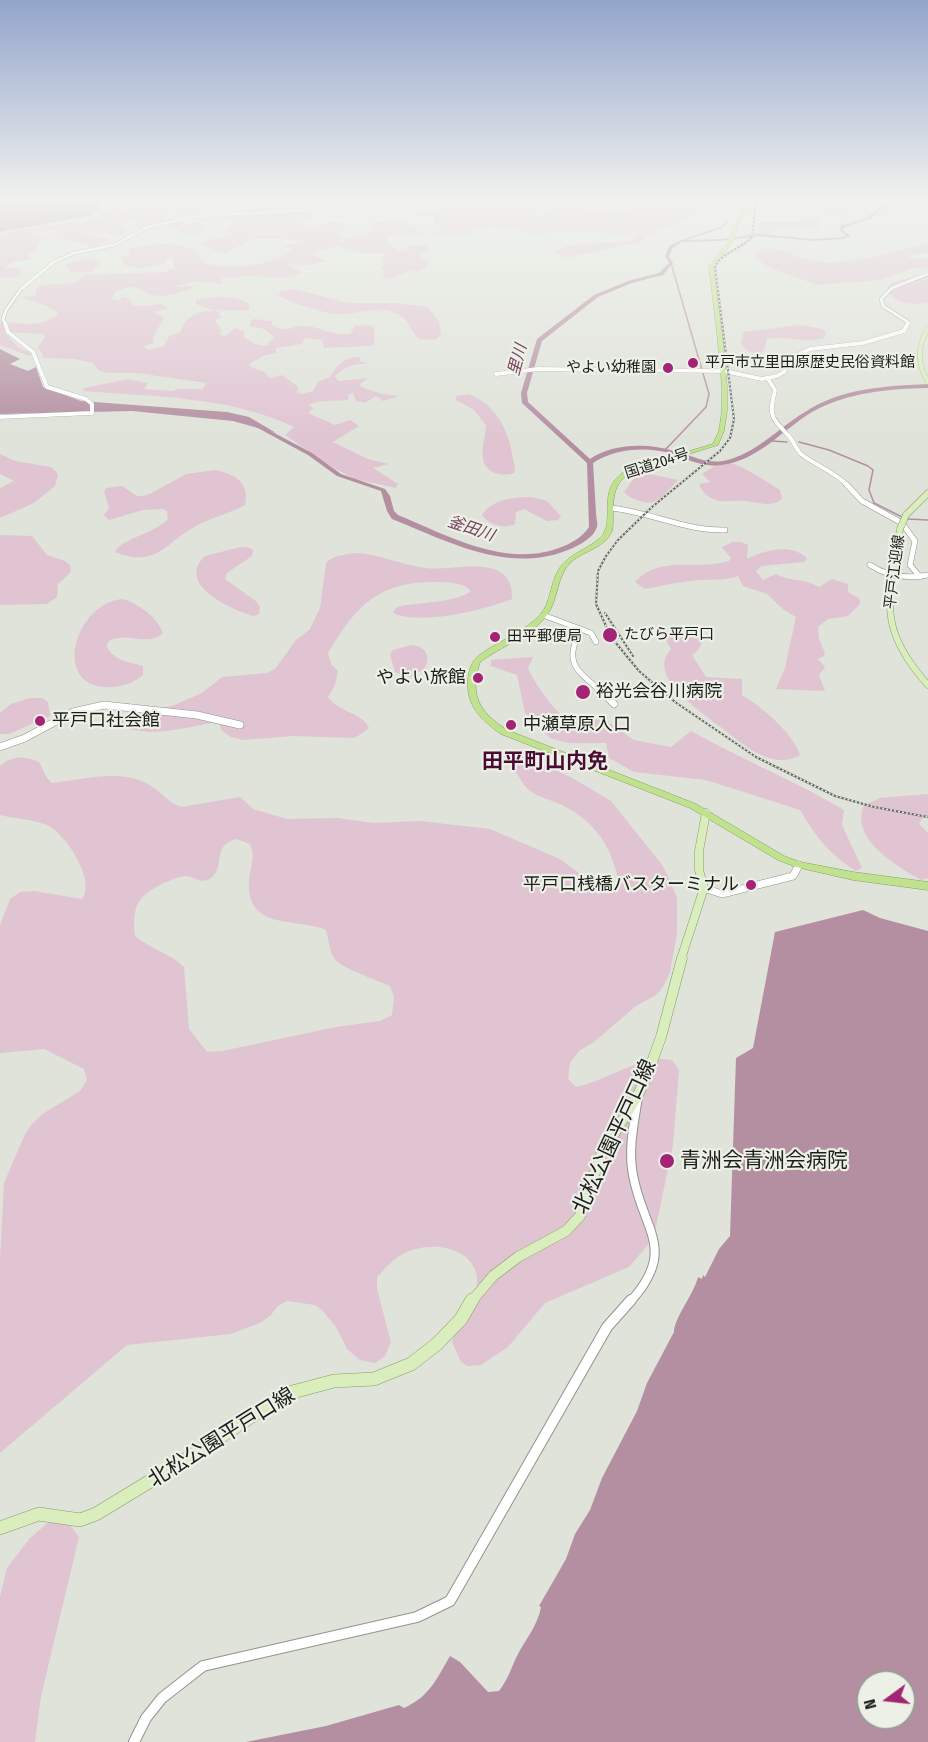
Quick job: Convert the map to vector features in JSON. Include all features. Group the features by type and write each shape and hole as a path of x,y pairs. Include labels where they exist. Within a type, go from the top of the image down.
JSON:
{"highway":[{"name":"国道204号","path":"543,615 564,566 574,556 595,546 609,531 613,486 618,476 715,445 721,438 724,417 724,371 713,280"},
{"path":"543,615 477,661 471,686 474,701 481,716 504,732 706,813 781,858 799,865 853,876 928,886"}],"main road":[{"path":"928,328 922,339 918,357 928,382"},
{"name":"平戸江迎線","path":"928,493 906,514 900,529 890,613 894,638 906,660 928,685"},
{"path":"704,888 698,873 700,834 706,813"},
{"name":"北松公園平戸口線","path":"0,1528 39,1514 80,1520 96,1514 190,1457 285,1394 334,1381 374,1379 411,1364 437,1344 461,1318 476,1294 494,1276 518,1257 566,1231 580,1216 601,1155 638,1095 661,1037 685,945 704,888"}],"street":[{"path":"0,417 92,413 93,411 92,404 86,399 47,387 33,352 6,327 3,319 5,309 31,280"},
{"path":"496,374 535,369 724,371 768,379 781,375 789,360 810,349 863,343 904,331 908,328 908,322 883,306 881,299 892,288 912,280"},
{"path":"768,379 774,390 770,415 779,428 803,456 834,472 862,501 897,519 908,529 915,541 910,565 920,577"},
{"path":"611,508 626,509 693,530 725,530"},
{"path":"870,565 880,572 894,576 928,575"},
{"path":"543,615 591,633 596,642"},
{"path":"581,629 573,645 571,657 574,667 614,704"},
{"path":"0,747 25,738 73,712 104,705 164,714 197,715 240,725"},
{"path":"704,888 722,894 788,878 793,876 799,865"},
{"path":"134,1742 154,1707 181,1680 203,1666 417,1617 450,1601 607,1327 645,1285 652,1272 655,1250 651,1229 633,1176 631,1157 638,1095"}],"shaded area":[{"path":"78,280 222,280 221,284 195,281 175,287 192,286 193,289 163,296 153,295 135,287 115,292 112,299 119,300 124,297 130,299 133,305 161,304 168,308 154,312 164,318 153,337 154,343 143,346 149,350 164,346 169,336 180,332 185,322 193,315 214,311 196,304 196,300 209,298 231,297 249,304 250,309 248,310 215,310 219,312 221,318 215,320 222,331 219,334 225,336 235,328 244,331 244,337 249,341 263,346 266,346 274,337 264,329 249,326 252,319 272,321 272,325 284,329 305,326 343,334 350,334 355,326 374,327 374,345 371,346 324,348 322,340 305,338 302,344 276,348 276,353 263,356 249,364 265,372 270,378 282,375 297,386 296,392 303,394 313,391 318,382 330,377 338,365 346,360 360,357 360,361 369,364 350,366 335,376 338,381 368,378 360,384 361,387 382,394 399,396 383,401 376,396 365,403 356,401 353,393 349,394 348,400 312,403 309,405 313,408 308,413 335,425 350,420 359,426 333,442 368,459 388,464 373,468 398,484 396,488 355,479 332,467 285,435 294,427 244,409 191,400 83,391 84,388 128,379 148,383 144,389 173,391 203,389 206,383 137,373 107,373 98,370 93,363 74,359 44,358 38,347 45,337 43,334 4,332 18,347 32,354 29,356 0,345 0,322 37,323 59,314 46,306 21,297 35,296 36,289 40,285 75,283"},
{"path":"804,280 876,280 817,285"},
{"path":"928,280 928,303 898,301 887,287 892,282"},
{"path":"294,289 349,303 398,303 428,307 439,322 441,335 435,340 419,339 406,320 384,310 335,314 305,306 278,295 282,290"},
{"path":"799,325 823,329 826,332 824,338 816,340 767,339 764,351 759,354 747,351 741,344 743,332"},
{"path":"0,349 20,359 10,364 28,371 36,367 43,387 81,401 227,412 249,417 276,433 233,421 132,411 0,414"},
{"path":"468,394 492,410 503,426 515,465 514,473 495,473 485,465 483,452 486,425 474,410 456,400 456,396"},
{"path":"0,454 15,461 51,467 58,474 55,486 34,503 0,518 0,488 14,481 0,474"},
{"path":"730,463 780,490 782,499 765,504 719,501 708,496 699,484 710,482 702,474 713,467"},
{"path":"215,470 239,480 245,490 245,505 194,527 151,556 129,556 115,552 124,543 162,524 168,519 167,511 163,509 143,510 109,520 104,515 109,508 104,492 106,488 122,486 137,496 143,496 186,474"},
{"path":"637,474 678,480 661,498 646,503 631,498 624,492"},
{"path":"532,497 547,501 561,516 558,520 547,521 524,509 516,512 515,524 502,526 492,524 482,515 498,502 511,498"},
{"path":"0,535 32,536 47,555 70,565 71,572 58,584 57,597 47,604 0,605"},
{"path":"733,542 748,545 747,559 762,553 786,549 801,553 807,558 804,562 761,566 756,571 763,580 776,574 819,587 832,579 848,584 848,592 860,599 860,604 848,616 828,619 818,627 819,639 825,653 818,659 825,667 819,675 825,691 776,689 785,668 796,617 784,610 767,594 743,586 738,576 686,581 645,589 635,582 645,573 656,568 717,564 729,561 731,558 722,547"},
{"path":"241,547 253,550 252,556 227,573 225,579 257,602 260,607 259,614 254,616 220,602 201,586 197,576 198,566 205,556"},
{"path":"357,553 426,568 480,567 493,569 503,574 510,584 512,599 454,615 422,618 407,617 393,612 397,607 456,598 471,591 454,583 415,583 398,586 370,600 348,622 328,653 331,664 338,671 335,685 328,697 338,706 361,719 369,728 355,738 292,736 244,740 231,737 222,731 219,724 212,723 151,732 139,731 117,723 117,719 174,705 202,693 222,677 267,673 275,669 296,640 310,629 320,608 326,563 345,554"},
{"path":"123,599 147,612 163,633 150,639 121,638 108,642 107,647 114,656 143,666 143,675 139,678 115,687 104,687 88,682 78,672 75,658 76,643 93,613 107,603"},
{"path":"698,630 703,641 692,655 706,677 742,679 742,695 776,721 791,738 800,755 777,760 755,752 697,709 677,690 665,670 665,659 671,649 663,635"},
{"path":"411,645 420,647 426,652 427,660 424,669 410,677 395,672 390,654 393,650"},
{"path":"533,657 528,668 536,683 549,702 572,723 585,725 601,717 634,740 671,747 691,731 844,810 842,825 862,868 856,871 830,851 800,810 706,780 634,772 609,758 606,743 569,743 550,738 525,713 517,675 491,666 491,660"},
{"path":"30,698 42,698 48,702 50,716 9,734 0,734 0,713 11,704"},
{"path":"494,751 519,752 574,779 611,801 663,866 677,897 677,934 670,972 663,987 656,995 636,1006 594,1042 579,1051 570,1063 568,1079 576,1087 649,1060 661,1059 672,1060 679,1070 673,1145 655,1231 647,1246 629,1267 545,1303 508,1347 481,1365 467,1366 461,1362 452,1342 475,1293 477,1278 474,1267 467,1258 446,1248 422,1247 411,1250 395,1259 377,1277 377,1289 391,1342 385,1356 375,1363 360,1360 347,1349 336,1327 315,1305 287,1301 278,1306 260,1323 231,1334 127,1345 0,1453 0,1259 4,1183 25,1134 32,1124 44,1113 80,1091 87,1080 84,1069 44,1049 0,1053 0,925 10,899 20,892 34,891 82,899 86,891 77,858 62,837 42,823 0,815 0,766 15,758 34,760 39,762 52,783 112,776 135,779 151,786 181,807 240,797 253,809 287,819 338,818 373,823 420,821 490,829 560,859 605,892 613,890 619,884 612,859 601,837 574,812 532,792","holes":["237,839 250,844 253,858 249,881 250,897 255,908 275,919 326,930 331,952 338,962 351,970 390,986 394,997 392,1015 380,1021 336,1027 222,1051 207,1052 189,1029 184,967 135,936 135,911 146,894 176,878 185,876 201,880 211,878 218,868 221,851 229,842"]},
{"path":"928,794 928,817 922,819 919,824 928,833 928,878 921,880 878,850 863,829 861,818 864,805 880,798"},
{"path":"863,910 880,918 928,931 928,1742 246,1742 326,1726 399,1705 404,1708 426,1693 450,1656 460,1662 488,1692 499,1691 502,1687 537,1621 541,1607 539,1606 566,1559 575,1534 590,1510 602,1478 637,1411 647,1383 674,1332 677,1320 698,1277 702,1279 703,1275 705,1277 719,1249 730,1236 736,1058 753,1048 775,932"},
{"path":"64,1517 79,1537 41,1696 35,1742 0,1742 0,1597 7,1568 30,1538 49,1522"}],"waterway":[{"name":"里川","path":"590,462 525,403 524,393 539,340 596,296 637,280"},
{"path":"665,450 706,407 709,394 676,280"},
{"name":"釜田川","path":"590,462 617,450 650,448 709,463 723,463 747,455 808,412 836,399 866,391 928,386"},
{"name":"釜田川","path":"259,427 310,454 339,475 383,490 387,496 390,511 395,517 460,543 506,556 529,557 552,554 573,545 589,533 593,527 590,462"},
{"path":"772,441 787,442"},
{"path":"799,442 829,450 868,466 873,470 869,490 874,503 904,518"},
{"path":"908,519 928,520"}],"railway":[{"path":"717,280 734,419 730,438 720,451 652,507 618,540 598,571 596,604 611,637 639,671 675,702 756,757 835,796 874,807 928,817"},
{"path":"605,613 633,656"}],"place":[{"name":"平戸市立里田原歴史民俗資料館","path":"693,363"},
{"name":"やよい幼稚園","path":"668,368"},
{"name":"たびら平戸口","path":"610,635"},
{"name":"田平郵便局","path":"495,637"},
{"name":"やよい旅館","path":"478,678"},
{"name":"裕光会谷川病院","path":"583,692"},
{"name":"平戸口社会館","path":"40,721"},
{"name":"中瀬草原入口","path":"511,725"},
{"name":"平戸口桟橋バスターミナル","path":"751,885"},
{"name":"青洲会青洲会病院","path":"667,1161"}],"district":[{"name":"田平町山内免","path":"545,762"}]}
